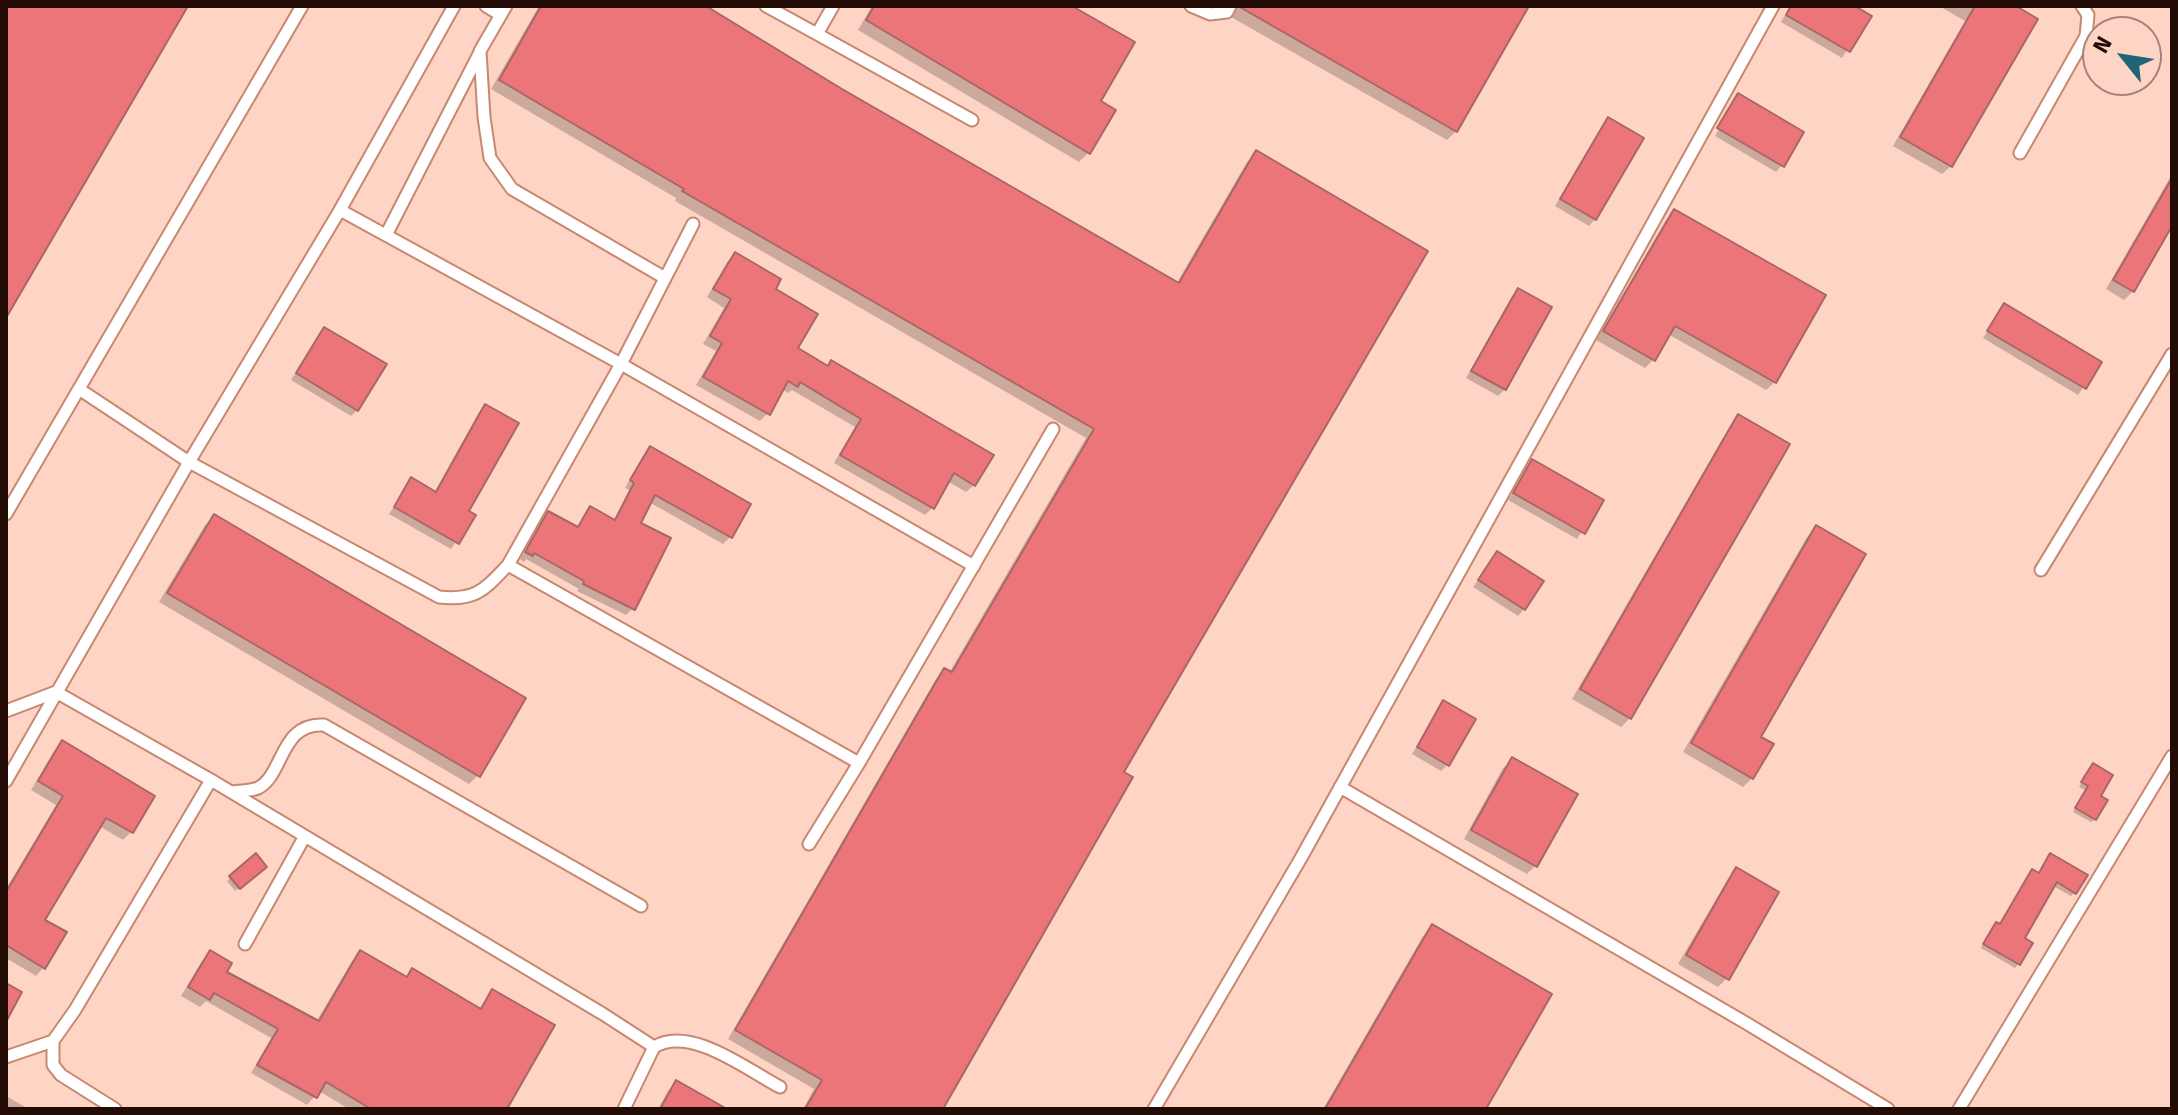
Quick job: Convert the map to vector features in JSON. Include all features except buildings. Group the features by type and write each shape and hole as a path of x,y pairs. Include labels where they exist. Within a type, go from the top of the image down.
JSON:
{"lane":[{"path":"6,514 302,6"},
{"path":"6,781 189,462 340,210 454,6"},
{"path":"386,235 504,10 486,6"},
{"path":"766,6 972,120"},
{"path":"817,34 833,6"},
{"path":"1191,6 1210,14 1227,12 1230,6"},
{"path":"1154,1109 1340,787 1773,6"},
{"path":"2020,153 2086,36 2088,15 2082,6"},
{"path":"480,51 490,158 512,189 665,278"},
{"path":"340,210 621,364 974,566"},
{"path":"79,389 189,462 439,597 463,599 483,591 508,565 621,364 693,224"},
{"path":"2041,570 2172,354"},
{"path":"809,844 1053,429"},
{"path":"508,565 859,763"},
{"path":"6,711 56,692"},
{"path":"56,692 211,780 654,1047"},
{"path":"231,792 257,789 294,735 312,724 324,725 641,906"},
{"path":"1959,1109 2172,756"},
{"path":"115,1109 61,1075 53,1065 53,1041 75,1010 211,780"},
{"path":"1340,787 1888,1109"},
{"path":"245,944 305,836"},
{"path":"624,1109 654,1047 665,1040 692,1041 780,1087"},
{"path":"6,1057 53,1041"}]}
